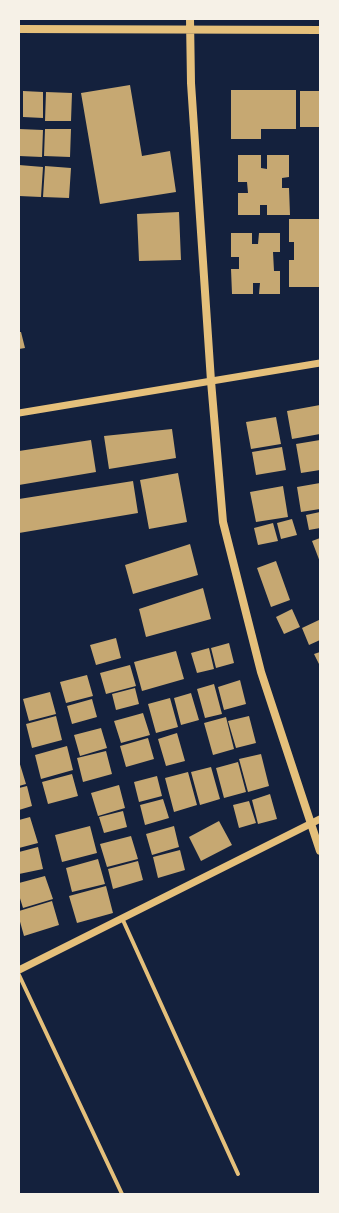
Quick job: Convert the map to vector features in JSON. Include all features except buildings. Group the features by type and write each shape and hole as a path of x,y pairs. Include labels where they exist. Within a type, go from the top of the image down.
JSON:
{"main road":[{"path":"190,19 191,83 211,381 223,522 261,672 320,850"},
{"path":"19,29 320,30"}],"street":[{"path":"19,413 320,363"},
{"path":"19,970 320,818"},
{"path":"122,917 238,1174"},
{"path":"19,975 122,1194"}]}
